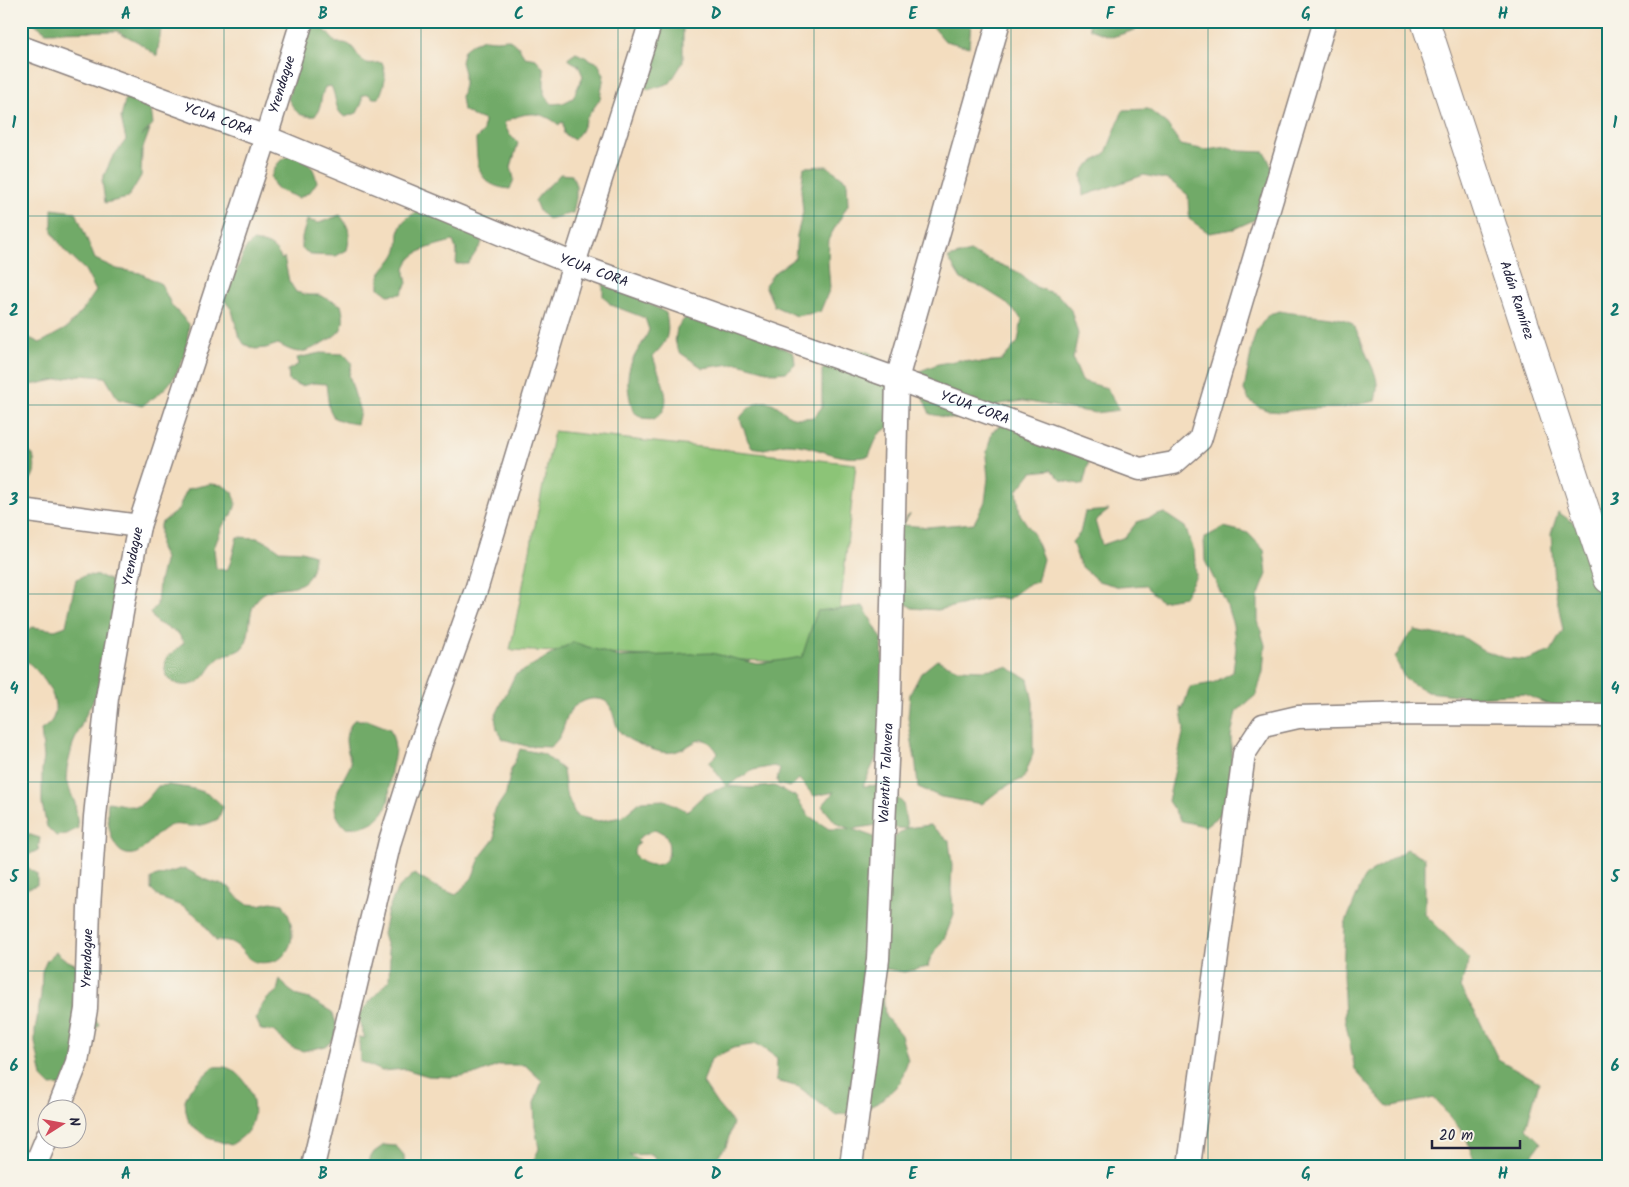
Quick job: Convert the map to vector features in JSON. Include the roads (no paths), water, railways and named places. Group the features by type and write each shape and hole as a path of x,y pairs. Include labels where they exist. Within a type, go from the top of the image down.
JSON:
{"street":[{"name":"Yrendague","path":"62,1100 76,1062 86,1009 94,826 106,708 138,526 266,137 302,21"},
{"path":"313,1166 390,841 433,708 477,587 574,264 651,21"},
{"name":"Valentin Talavera","path":"851,1166 878,959 890,695 896,379 999,21"},
{"name":"YCUA CORA","path":"21,47 266,137 574,264 1140,468 1174,462 1200,440 1325,21"},
{"name":"Adán Ramírez","path":"1425,21 1608,579"},
{"path":"21,510 138,526"},
{"path":"1189,1166 1244,754 1262,725 1298,717 1413,714 1608,715"},
{"path":"35,1166 42,1150"}]}
